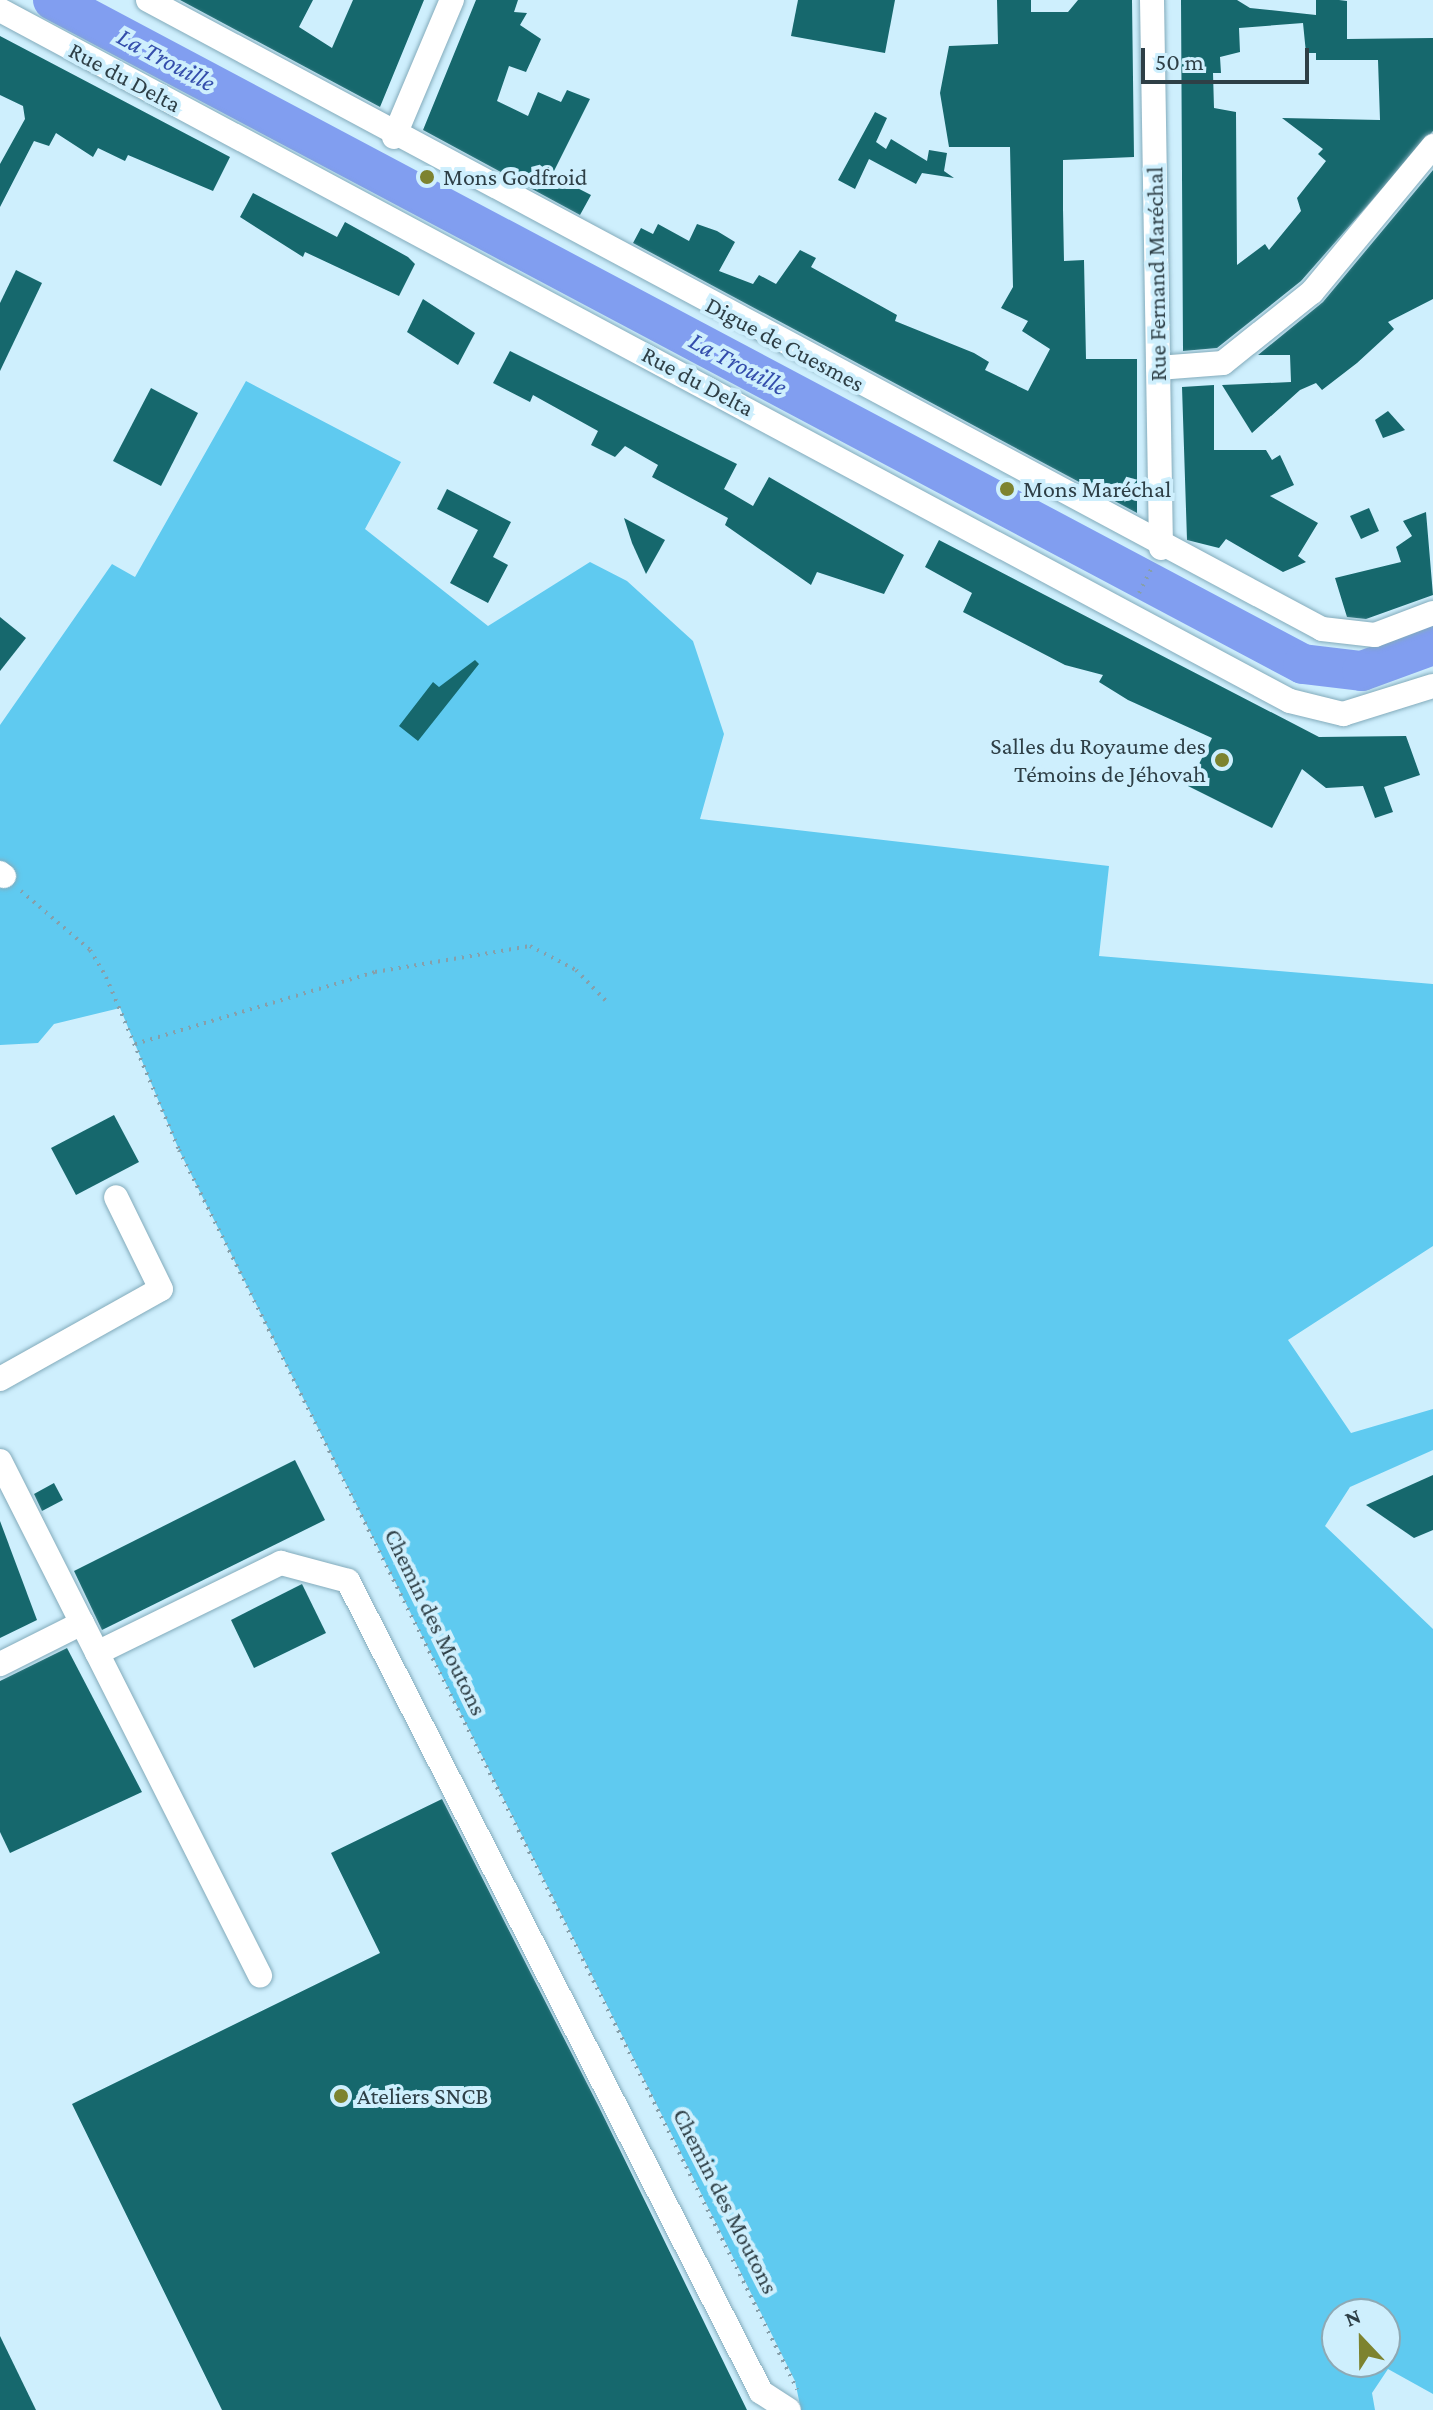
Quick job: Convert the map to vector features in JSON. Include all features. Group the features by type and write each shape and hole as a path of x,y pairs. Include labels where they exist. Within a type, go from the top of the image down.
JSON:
{"street":[{"name":"Digue de Cuesmes","path":"148,0 1158,554 1344,636 1375,635 1433,613"},
{"path":"394,137 452,0"},
{"name":"Rue Fernand Maréchal","path":"1152,0 1158,554"},
{"name":"Rue du Delta","path":"0,10 1290,701 1343,714 1402,699 1433,686"},
{"path":"1158,368 1223,363 1312,292 1433,146"},
{"path":"0,1379 161,1289 116,1197"},
{"path":"0,1461 260,1976"},
{"path":"97,1653 281,1563 348,1581 761,2392 794,2403"},
{"path":"0,1664 82,1623"}],"path":[{"path":"1139,593 1158,554"},
{"name":"Chemin des Moutons","path":"2,875 90,950 135,1044 179,1150 794,2403"},
{"path":"135,1044 375,972 530,946 576,970 609,1004"}],"shaded area":[{"path":"246,381 401,462 365,529 488,626 590,562 627,581 693,641 724,734 700,819 1109,866 1099,956 1433,984 1433,1246 1288,1340 1351,1433 1433,1409 1433,1450 1350,1487 1325,1526 1433,1629 1433,2394 1401,2376 1401,2298 1321,2298 1321,2378 1382,2378 1372,2393 1375,2410 801,2410 795,2381 179,1150 120,1008 54,1024 38,1043 0,1045 0,725 112,564 135,577"}],"building":[{"path":"180,0 313,0 299,27 332,48 353,0 424,0 380,107"},
{"path":"476,0 518,0 514,12 527,13 520,25 541,39 526,72 509,66 497,101 528,116 538,92 561,102 567,90 590,99 552,175 591,195 580,215 423,130"},
{"path":"798,0 895,0 885,53 791,36"},
{"path":"997,0 1031,0 1031,12 1068,12 1078,0 1132,0 1134,157 1063,160 1063,209 1064,261 1084,260 1086,359 1137,359 1137,513 633,243 641,228 653,234 658,224 689,241 697,224 735,242 719,271 753,284 759,275 776,284 800,250 816,258 811,267 897,315 895,321 974,353 989,362 985,370 1028,391 1050,349 1022,331 1028,321 1001,308 1013,287 1010,147 949,147 940,93 949,46 998,44"},
{"path":"1181,0 1237,0 1250,8 1316,15 1316,0 1347,1 1347,39 1433,38 1433,131 1301,281 1217,348 1183,351","holes":["1303,23 1306,53 1316,53 1316,60 1378,60 1380,120 1282,118 1323,149 1318,154 1326,161 1297,198 1301,211 1269,250 1265,244 1237,265 1236,112 1214,108 1213,73 1221,73 1220,57 1240,52 1239,28"]},
{"path":"0,36 230,157 213,191 128,155 125,161 98,148 93,157 56,133 49,146 34,141 0,207 0,164 25,119 23,106 0,95"},
{"path":"875,112 887,118 876,142 886,149 891,139 927,161 929,150 947,153 944,171 954,178 922,173 916,184 869,159 855,189 838,180"},
{"path":"1433,170 1433,299 1388,322 1394,329 1357,363 1322,390 1316,383 1300,390 1252,433 1222,385 1291,382 1290,355 1258,355 1323,302"},
{"path":"253,193 337,237 345,222 408,257 415,264 399,296 305,252 303,257 240,217"},
{"path":"16,270 42,283 0,371 0,303"},
{"path":"423,299 475,333 458,365 407,332"},
{"path":"510,351 737,464 724,489 753,506 769,477 904,555 884,594 817,572 811,585 725,525 728,518 652,477 658,465 625,446 615,457 591,445 598,431 533,395 530,402 493,383"},
{"path":"1214,385 1214,450 1266,450 1272,460 1280,455 1294,485 1270,496 1318,523 1298,556 1306,562 1283,572 1226,539 1219,548 1187,540 1182,387"},
{"path":"151,388 198,413 161,486 113,461"},
{"path":"1388,411 1405,430 1383,438 1375,420"},
{"path":"447,489 511,522 493,557 508,565 488,603 450,583 478,530 437,509"},
{"path":"1369,508 1379,531 1361,539 1350,516"},
{"path":"1426,512 1433,595 1366,619 1347,617 1335,578 1401,562 1396,547 1412,536 1403,521"},
{"path":"624,518 665,540 646,574 632,543"},
{"path":"939,540 1319,737 1406,736 1420,775 1384,787 1393,812 1375,818 1363,786 1326,788 1302,769 1272,828 1188,786 1212,738 1128,700 1099,682 1103,675 1065,665 963,612 972,593 925,567"},
{"path":"0,617 26,638 0,671"},
{"path":"475,660 479,664 418,741 399,726 433,682 439,687"},
{"path":"114,1115 139,1162 76,1195 51,1148"},
{"path":"295,1460 325,1520 102,1630 74,1571"},
{"path":"1433,1475 1433,1530 1414,1538 1366,1505"},
{"path":"54,1483 63,1500 42,1511 34,1494"},
{"path":"0,1521 37,1620 0,1638"},
{"path":"302,1584 326,1633 254,1668 231,1620"},
{"path":"67,1648 142,1792 10,1853 0,1832 0,1681"},
{"name":"Ateliers SNCB","path":"442,1799 599,2107 747,2410 222,2410 72,2104 380,1953 331,1853"},
{"path":"0,2336 36,2410 0,2410"}],"waterway":[{"name":"La Trouille","path":"53,0 1303,664 1362,671 1433,645"}],"place":[{"name":"Mons Godfroid","path":"427,177"},
{"name":"Mons Maréchal","path":"1007,489"},
{"name":"Salles du Royaume des Témoins de Jéhovah","path":"1222,760"},
{"name":"Ateliers SNCB","path":"341,2096"}]}
